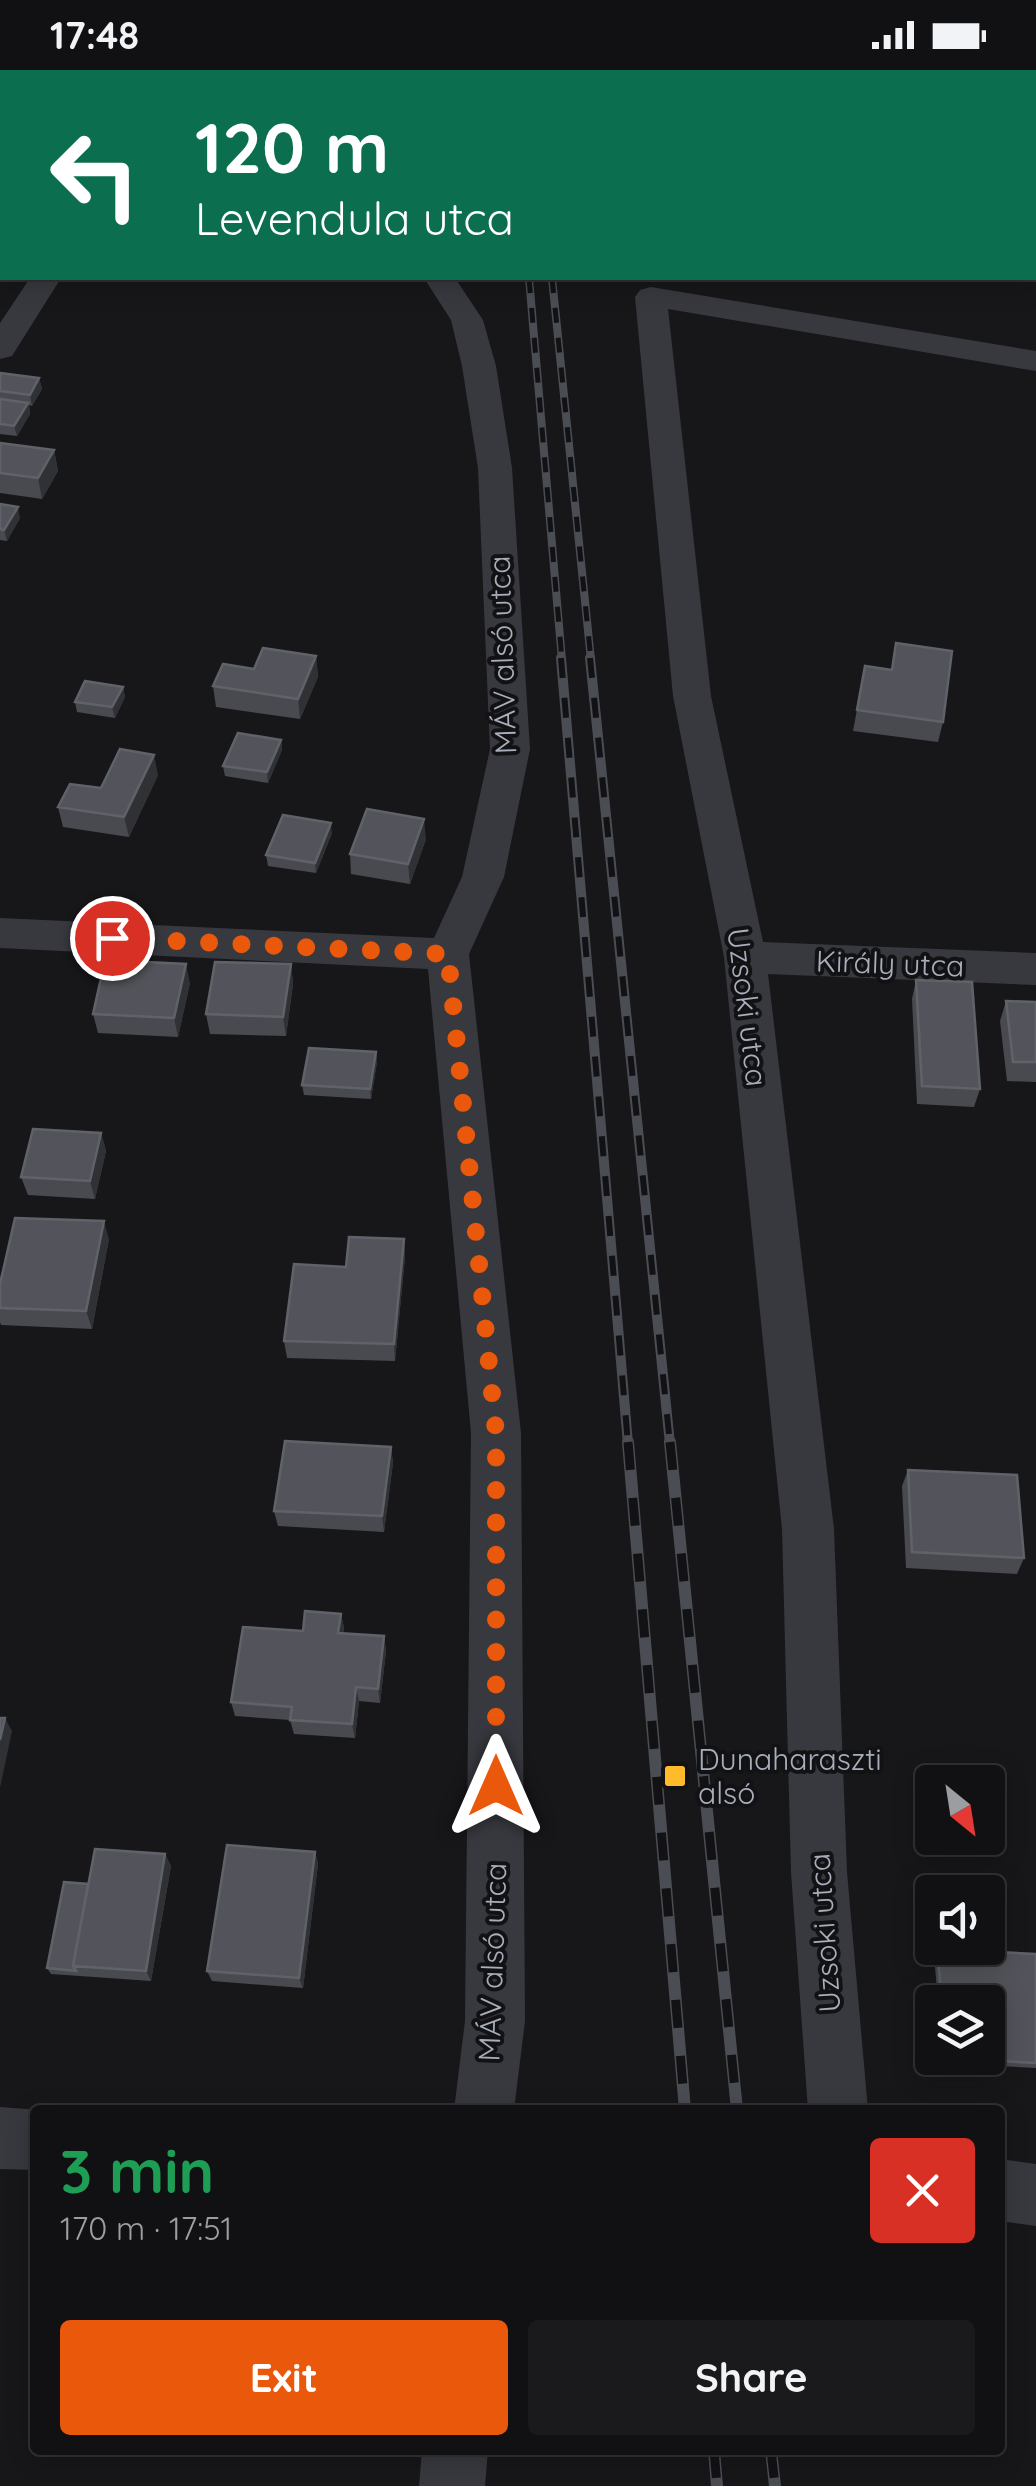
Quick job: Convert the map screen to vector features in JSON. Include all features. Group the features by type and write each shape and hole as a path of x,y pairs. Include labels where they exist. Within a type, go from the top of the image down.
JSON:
{"street":[{"path":"0,349 44,280"},
{"name":"MÁV alsó utca","path":"441,280 467,320 492,451 510,749 483,877 448,954 496,1433 495,2022 485,2105"},
{"name":"Uzsoki utca","path":"838,2105 820,1872 808,1528 745,958 692,696 651,297 1036,361"},
{"path":"0,933 448,954"},
{"name":"Király utca","path":"745,958 1036,968"},
{"path":"0,2138 30,2140"},
{"path":"1005,2191 1036,2194"},
{"path":"452,2486 455,2455"}],"building":[{"path":"0,373 39,378 30,395 0,391"},
{"path":"0,399 28,403 14,426 0,424"},
{"path":"0,443 54,450 38,478 0,473"},
{"path":"0,504 18,507 4,530 0,529"},
{"path":"896,643 952,651 943,722 857,710 865,666 892,670"},
{"path":"263,648 316,656 298,699 213,686 223,664 254,669"},
{"path":"85,681 123,687 112,707 75,702"},
{"path":"238,733 281,740 267,772 223,766"},
{"path":"120,749 154,755 124,817 58,807 70,784 101,788"},
{"path":"367,809 424,819 408,864 350,854"},
{"path":"283,815 331,823 315,863 266,855"},
{"path":"105,960 186,964 174,1018 93,1014"},
{"path":"215,962 291,964 283,1017 206,1014"},
{"path":"916,980 972,982 980,1089 922,1086"},
{"path":"1006,1001 1036,1002 1036,1062 1013,1062"},
{"path":"309,1048 376,1052 370,1089 302,1085"},
{"path":"33,1129 101,1133 90,1181 21,1177"},
{"path":"15,1218 104,1221 86,1311 0,1308 0,1284"},
{"path":"349,1237 404,1239 394,1344 284,1341 294,1264 346,1267"},
{"path":"285,1441 391,1447 382,1516 274,1511"},
{"path":"908,1470 1017,1475 1024,1558 912,1552"},
{"path":"305,1611 341,1614 338,1633 384,1636 378,1689 356,1687 352,1724 290,1720 292,1707 231,1702 243,1627 303,1631"},
{"path":"227,1845 315,1852 299,1978 207,1971"},
{"path":"95,1849 165,1854 146,1971 73,1966"},
{"path":"64,1882 88,1884 73,1966 76,1971 47,1968"},
{"path":"1005,1952 1036,1954 1036,2063 1005,2061 1005,1985 940,1985 939,1965 1005,1965"}],"railway":[{"path":"529,280 562,660"},
{"path":"552,280 591,660"},
{"path":"561,658 628,1444"},
{"path":"590,658 670,1444"},
{"path":"628,1442 685,2105"},
{"path":"670,1442 736,2105"},
{"path":"714,2455 717,2486"},
{"path":"772,2455 775,2486"}],"place":[{"name":"Dunaharaszti alsó","path":"675,1776"}],"route":[{"path":"112,938 448,954 496,1433 496,1786"}]}
